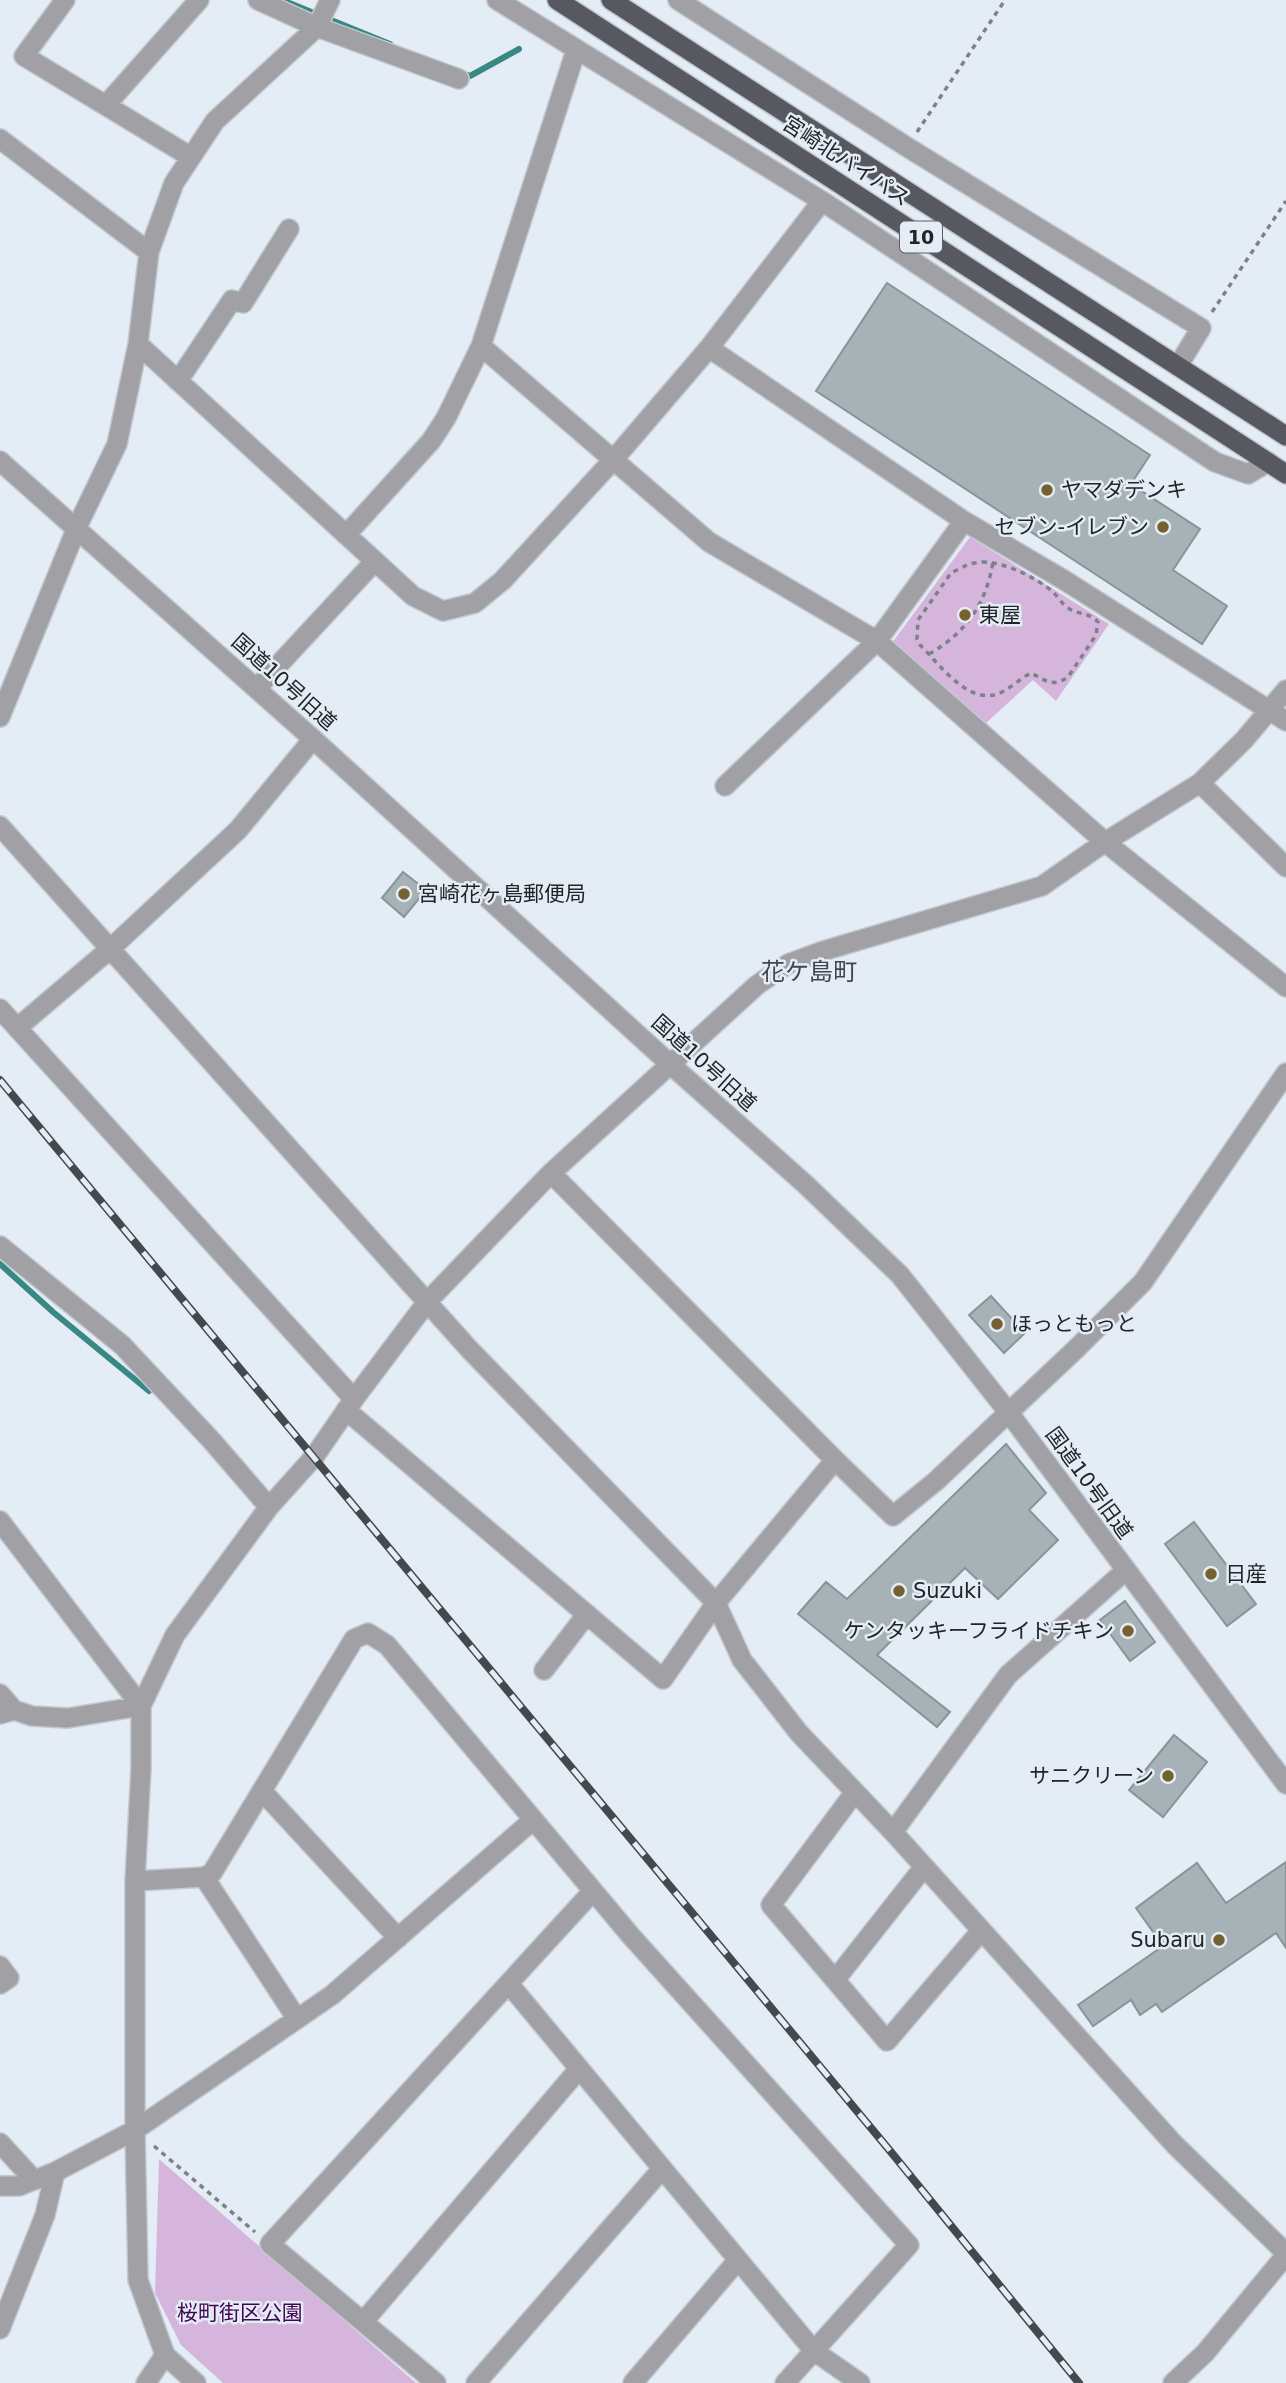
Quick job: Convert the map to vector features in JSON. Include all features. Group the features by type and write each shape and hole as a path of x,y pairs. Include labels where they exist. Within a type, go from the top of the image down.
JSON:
{"highway":[{"name":"宮崎北バイパス","path":"557,0 1286,474"},
{"name":"宮崎北バイパス","path":"611,0 1286,436"}],"street":[{"path":"65,0 24,56 191,157"},
{"path":"106,105 199,0"},
{"path":"258,0 324,13 459,79"},
{"path":"497,0 822,201 1215,461 1248,474 1268,462"},
{"path":"678,0 908,147 1201,328 1178,366"},
{"path":"0,717 77,527 117,444 138,344 149,252 174,183 215,121 324,13"},
{"path":"346,536 430,441 446,418 481,346 576,50"},
{"path":"0,139 149,252"},
{"path":"138,344 412,596 443,611 475,603 503,580 614,459 709,348 822,201"},
{"path":"178,382 232,300 243,303 289,229"},
{"path":"481,346 709,542 877,641 1105,842 1286,987"},
{"path":"709,348 964,521 1064,580 1286,722"},
{"name":"国道10号旧道","path":"0,461 257,688 805,1184 900,1275 1009,1413 1286,1784"},
{"path":"725,786 877,641 964,521"},
{"path":"257,688 375,561"},
{"path":"196,2383 165,2355 138,2280 135,1881 141,1768 141,1706 176,1635 269,1507 314,1457 350,1404 427,1302 551,1173 757,985 788,964 823,951 1042,886 1105,842 1200,783 1244,740 1286,690"},
{"path":"17,1028 110,949 238,830 313,739"},
{"path":"1200,783 1286,867"},
{"path":"0,826 427,1302 716,1603 742,1660 800,1733 893,1832 1174,2144 1286,2254 1205,2353 1173,2383"},
{"path":"0,1009 350,1404 663,1679 716,1603 835,1460"},
{"path":"551,1173 892,1516 936,1481 1009,1413 1143,1282 1286,1073"},
{"path":"0,1246 122,1345 212,1441 269,1507"},
{"path":"0,1521 141,1706"},
{"path":"893,1832 1008,1675 1125,1571"},
{"path":"544,1670 587,1614"},
{"path":"135,1881 204,1877 212,1873 354,1639 368,1633 387,1645 593,1891 909,2245 785,2383"},
{"path":"0,1694 7,1712 32,1716 68,1718 141,1706"},
{"path":"262,1791 398,1938"},
{"path":"856,1792 771,1905 887,2041 981,1931"},
{"path":"0,2186 19,2186 55,2172 135,2130 297,2020 332,1995 533,1820"},
{"path":"835,1980 924,1867"},
{"path":"204,1877 297,2020"},
{"path":"436,2383 270,2244 593,1891"},
{"path":"0,1966 9,1978 0,1984"},
{"path":"509,1984 814,2351 860,2383"},
{"path":"363,2322 579,2069"},
{"path":"0,2143 34,2180"},
{"path":"475,2383 662,2169"},
{"path":"0,2329 45,2214 55,2172"},
{"path":"633,2383 738,2260"},
{"path":"146,2383 165,2355"}],"path":[{"path":"908,147 1005,0"},
{"path":"1201,328 1286,201"},
{"path":"929,654 946,645 971,620 979,607 993,562"},
{"path":"993,562 1014,569 1053,592 1072,611 1093,616 1098,622 1097,635 1068,677 1053,684 1044,682 1031,673 994,695 973,693 935,663 929,654 917,639 918,620 951,573 969,564 993,562"},
{"path":"135,2130 270,2244"}],"green space":[{"path":"970,537 1109,624 1056,701 1033,680 986,723 892,643"},
{"name":"桜町街区公園","path":"159,2159 416,2383 223,2383 181,2345 155,2293"}],"building":[{"name":"ヤマダデンキ","path":"887,283 1150,455 1131,484 1200,529 1173,570 1227,606 1202,644 816,391"},
{"name":"宮崎花ヶ島郵便局","path":"403,872 426,890 404,917 382,898"},
{"name":"ほっともっと","path":"991,1296 1025,1333 1004,1353 969,1315"},
{"name":"Suzuki","path":"1006,1444 1046,1493 1029,1510 1058,1540 998,1599 965,1568 877,1655 950,1712 937,1727 798,1614 826,1582 847,1599"},
{"name":"日産","path":"1194,1522 1256,1604 1227,1626 1165,1544"},
{"name":"ケンタッキーフライドチキン","path":"1125,1601 1155,1642 1130,1661 1100,1620"},
{"name":"サニクリーン","path":"1174,1735 1207,1762 1163,1817 1129,1790"},
{"name":"Subaru","path":"1286,1862 1286,1948 1276,1933 1162,2012 1156,2004 1140,2015 1131,2000 1093,2026 1078,2005 1163,1946 1136,1908 1197,1863 1226,1903"}],"waterway":[{"path":"282,0 390,44"},
{"path":"462,73 470,76 519,49"},
{"path":"0,1264 53,1312 149,1391"}],"railway":[{"path":"0,1080 891,2152 1079,2383"}],"place":[{"name":"ヤマダデンキ","path":"1047,490"},
{"name":"セブン-イレブン","path":"1163,527"},
{"name":"東屋","path":"965,615"},
{"name":"宮崎花ヶ島郵便局","path":"404,894"},
{"name":"ほっともっと","path":"997,1324"},
{"name":"日産","path":"1211,1574"},
{"name":"Suzuki","path":"899,1591"},
{"name":"ケンタッキーフライドチキン","path":"1128,1631"},
{"name":"サニクリーン","path":"1168,1776"},
{"name":"Subaru","path":"1219,1940"}],"district":[{"name":"花ケ島町","path":"809,972"}]}
